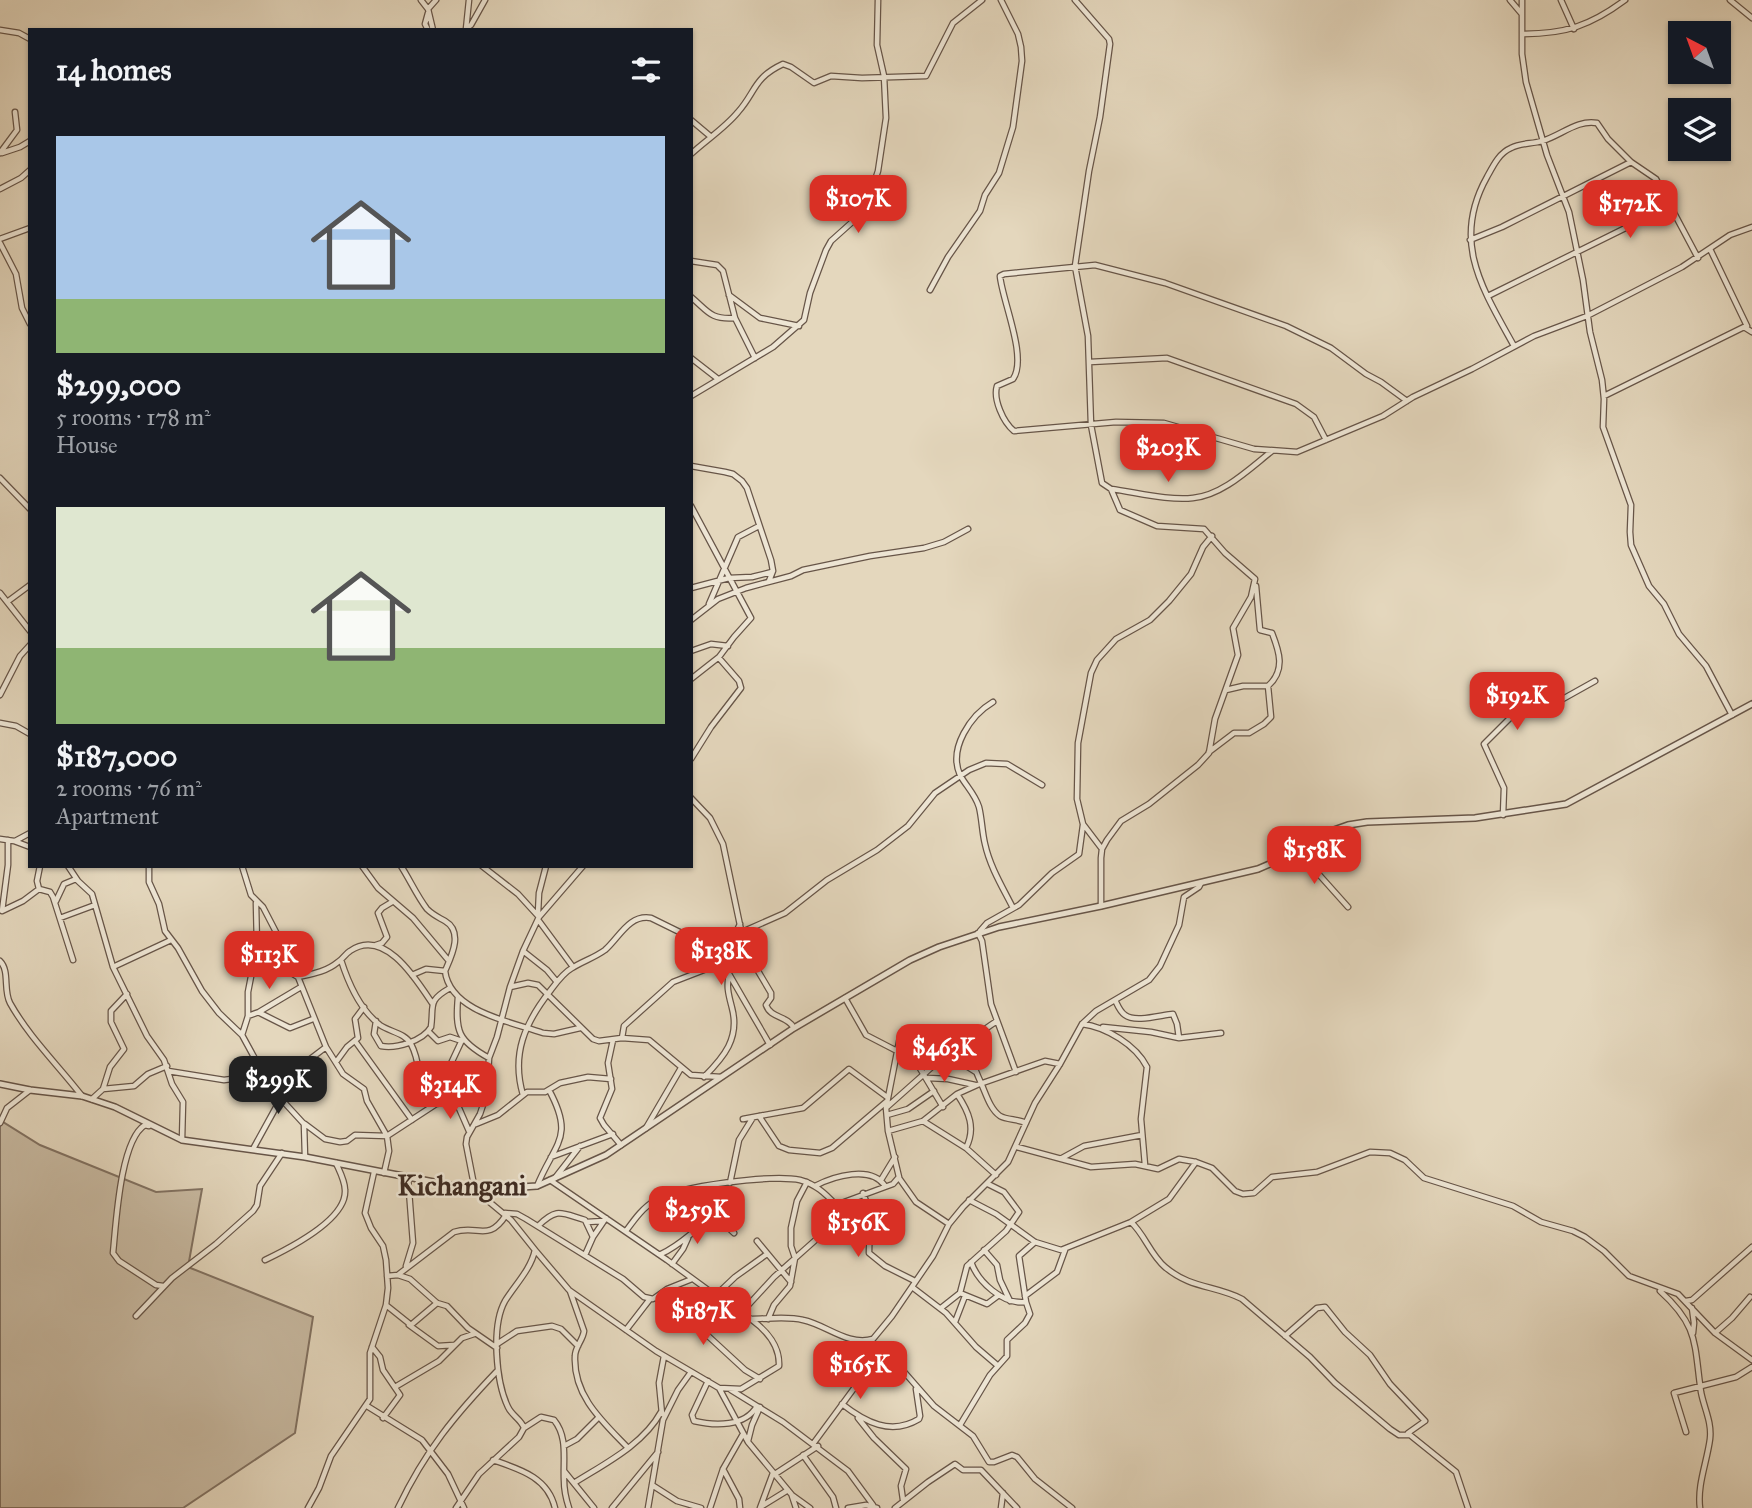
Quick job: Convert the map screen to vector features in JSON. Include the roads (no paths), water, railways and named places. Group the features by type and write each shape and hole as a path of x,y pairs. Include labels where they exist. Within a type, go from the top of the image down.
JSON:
{"street":[{"path":"421,0 428,11 430,28"},
{"path":"428,11 436,0"},
{"path":"466,28 469,0"},
{"path":"467,28 485,0"},
{"path":"693,395 774,347 799,326 804,320 810,293 826,250 860,215 876,180 886,118 883,73 877,46 878,0"},
{"path":"693,152 736,114 757,82 783,64 792,67 814,83 831,76 871,78 883,73 926,76 932,69 938,50 953,23 982,0"},
{"path":"930,290 948,257 980,211 985,195 999,173 1013,127 1022,61 1021,47 1018,34 1001,0"},
{"path":"1075,0 1109,39 1110,44 1075,267 1088,336 1091,425 1101,480 1104,486 1111,489 1186,499 1199,498 1230,484 1273,450"},
{"path":"1510,0 1522,14"},
{"path":"1522,0 1521,54 1526,82 1543,141 1564,194 1578,251 1587,316 1604,396 1603,427 1631,505 1630,539 1649,586 1670,612 1679,634 1706,666 1732,715"},
{"path":"1561,0 1574,29"},
{"path":"1522,34 1549,34 1574,29 1607,14 1625,0"},
{"path":"1730,0 1752,18"},
{"path":"0,30 16,32 28,38"},
{"path":"0,153 17,130 15,112"},
{"path":"693,122 710,135"},
{"path":"1514,346 1473,263 1469,240 1476,197 1496,161 1513,147 1543,141 1584,123 1597,123 1630,162 1656,180 1698,258"},
{"path":"0,153 20,148 28,142"},
{"path":"1469,240 1502,227 1630,162"},
{"path":"0,189 28,172"},
{"path":"1488,296 1671,206"},
{"path":"1407,401 1331,348 1286,326 1165,283 1094,265 1000,276 1010,312 1018,368 1013,379 997,386 995,392 1005,421 1014,431 1116,422 1173,424 1254,449 1297,452 1384,416 1407,401 1514,346 1587,316 1652,284 1698,258 1730,235 1752,227"},
{"path":"28,229 0,241 16,274 22,308 28,320"},
{"path":"1710,249 1752,332"},
{"path":"693,261 720,267 735,318 755,358"},
{"path":"728,295 761,318 799,326"},
{"path":"693,299 712,316 735,318"},
{"path":"1604,396 1748,325"},
{"path":"1090,362 1167,358 1296,404 1314,418 1325,440"},
{"path":"693,360 718,379"},
{"path":"693,466 733,474 747,488 766,541 773,571 768,582"},
{"path":"0,478 28,507"},
{"path":"1111,489 1118,508 1125,514 1157,526 1201,528 1212,536 1225,553 1252,575 1260,630 1272,633 1280,653 1278,674 1268,685 1226,690"},
{"path":"693,510 751,621 719,657 693,678"},
{"path":"709,605 739,535 759,526"},
{"path":"693,619 709,605 737,591 803,570 924,548 944,542 968,529"},
{"path":"979,932 987,923 1025,900 1052,873 1079,854 1083,824 1077,799 1077,755 1091,673 1097,660 1116,639 1150,621 1169,601 1191,574 1203,547 1212,536"},
{"path":"693,588 773,571"},
{"path":"1209,753 1215,719 1238,655 1233,628 1251,597 1255,583"},
{"path":"7,602 28,586"},
{"path":"0,593 28,628"},
{"path":"693,650 711,644 728,646"},
{"path":"0,695 20,656 28,647"},
{"path":"693,755 705,734 741,688 739,681 719,657"},
{"path":"1503,816 1504,788 1483,744 1522,706 1552,705 1595,681"},
{"path":"1101,906 1102,849 1121,821 1149,804 1234,733 1249,733 1268,720 1271,713 1268,685"},
{"path":"993,702 973,718 962,738 957,758 961,775 976,800 989,860 1013,908"},
{"path":"0,1084 82,1096 115,1107 182,1140 282,1153 475,1190 537,1186 606,1155 794,1028 910,960 979,932 1201,883 1270,864 1331,831 1348,825 1503,816 1566,804 1752,704"},
{"path":"0,723 28,732"},
{"path":"742,932 785,913 827,880 877,850 908,826 935,793 961,775 986,763 1007,764 1042,785"},
{"path":"693,800 710,818 723,844 745,949 771,993 766,1005 768,1010 787,1019 794,1028"},
{"path":"1083,824 1102,849"},
{"path":"11,841 28,834"},
{"path":"0,839 28,846"},
{"path":"11,841 2,911 23,901 39,888"},
{"path":"1297,849 1348,907"},
{"path":"39,888 37,881 40,868"},
{"path":"70,868 76,879 89,890 113,967 168,1068 172,1084 185,1106 182,1140"},
{"path":"149,868 151,889 159,904 165,931 202,991 219,1013 242,1035 280,1100 321,1137 340,1142 355,1135 387,1136 412,1121 431,1105 463,1041"},
{"path":"243,868 251,895 265,910 298,977 326,1047 343,1074 364,1089 367,1101 387,1136 389,1151 383,1174"},
{"path":"363,868 392,902 413,918 449,961"},
{"path":"402,868 427,908 451,926 454,943 444,971 450,988 458,996 482,1013 526,1027 554,1034 580,1028"},
{"path":"485,868 508,884 539,917 558,950 573,967"},
{"path":"539,917 539,893 545,868"},
{"path":"553,1179 606,1220 626,1231 767,1331 780,1364 777,1370 741,1389 731,1390 719,1388 664,1356 569,1290 505,1214 475,1190 466,1144 469,1131 485,1101 489,1058 510,987 539,917 581,868"},
{"path":"55,902 64,884 76,879"},
{"path":"752,1319 804,1320 850,1340 867,1341 877,1336 933,1256 949,1224 1008,1162 1035,1102 1082,1024 1149,980 1160,967 1179,925 1184,897 1201,883"},
{"path":"39,888 50,892 55,902 73,960"},
{"path":"242,1035 248,1016 248,992 257,946 256,902"},
{"path":"275,963 298,977 319,973 353,949 385,941 387,937 378,916 380,910 392,902"},
{"path":"60,918 95,905"},
{"path":"523,1095 517,1070 526,1027 557,982 573,967 599,954 631,923 643,917 669,926 710,947 727,951"},
{"path":"704,1077 725,1054 734,1034 734,1016 727,985 727,951 741,924"},
{"path":"979,932 988,989 1017,1072"},
{"path":"113,967 171,940"},
{"path":"375,945 393,953 432,1003"},
{"path":"622,1038 624,1026 639,1015 655,996 681,977 704,970 720,949"},
{"path":"729,963 745,949"},
{"path":"523,951 547,970 557,982"},
{"path":"254,963 289,960"},
{"path":"341,960 347,979 364,1007 376,1021 410,1041 417,1062 421,1091 431,1105"},
{"path":"0,961 4,966 9,1002 41,1047 82,1096"},
{"path":"412,975 426,969 444,971"},
{"path":"729,974 770,1045"},
{"path":"510,987 534,983 580,1028 599,1041 622,1038 649,1040 691,1075 722,1077"},
{"path":"248,1016 300,987"},
{"path":"429,1032 432,1003 438,995 450,988"},
{"path":"92,1100 103,1089 110,1067 124,1049 111,1022 111,1011 127,994"},
{"path":"458,996 457,1019 463,1041"},
{"path":"845,998 866,1035 897,1051 912,1055 922,1052 942,1058 954,1058 976,1072"},
{"path":"1115,1000 1123,1014 1129,1017 1173,1014 1179,1038"},
{"path":"335,1063 359,1035 355,1019 364,1007"},
{"path":"259,1012 287,1028 313,1019"},
{"path":"376,1021 374,1034 381,1046 393,1047 429,1032"},
{"path":"997,1021 975,1036 970,1054 979,1084 998,1113 1026,1123"},
{"path":"1082,1024 1179,1038 1221,1033"},
{"path":"1102,1027 1139,1055 1147,1068 1148,1078 1142,1100 1145,1165"},
{"path":"429,1032 438,1041 450,1037 463,1041 489,1058"},
{"path":"900,1037 886,1102 888,1131 899,1177 916,1202 949,1224"},
{"path":"613,1040 608,1063 612,1089 600,1118 621,1145"},
{"path":"355,1041 412,1121"},
{"path":"103,1089 134,1086 148,1074 168,1068 223,1080 297,1069 326,1047"},
{"path":"912,1055 943,1107"},
{"path":"759,1116 779,1146 789,1150 820,1153 832,1148 886,1102 926,1076 942,1058"},
{"path":"888,1131 923,1121 957,1094 979,1084 1045,1061 1060,1064"},
{"path":"643,1131 681,1068"},
{"path":"743,1119 803,1108 849,1069 886,1102"},
{"path":"926,1076 979,1084"},
{"path":"475,1124 498,1115 523,1095 549,1090 560,1083 576,1079 611,1079"},
{"path":"0,1123 7,1108 30,1090"},
{"path":"537,1186 563,1130 562,1119 549,1090"},
{"path":"887,1115 908,1109 934,1091"},
{"path":"957,1094 970,1119 972,1135 966,1148"},
{"path":"431,1105 472,1097 485,1101"},
{"path":"455,1099 469,1131"},
{"path":"253,1149 280,1100"},
{"path":"730,1183 739,1140 752,1118"},
{"path":"923,1121 966,1148 996,1175"},
{"path":"304,1124 304,1157"},
{"path":"150,1126 145,1125 139,1130 122,1175 113,1253 119,1261 156,1285 164,1286"},
{"path":"551,1157 613,1134"},
{"path":"1062,1158 1084,1146 1142,1135"},
{"path":"553,1179 580,1146"},
{"path":"1017,1147 1091,1167 1135,1164 1158,1169 1179,1159 1196,1162 1212,1168 1235,1191 1247,1195 1272,1177 1317,1172 1370,1152 1390,1153 1405,1160 1424,1178 1513,1206 1541,1222 1573,1231 1604,1251 1629,1276 1676,1293 1690,1304 1715,1333 1752,1360"},
{"path":"136,1316 164,1286 253,1211 257,1205 260,1186 282,1153"},
{"path":"881,1180 895,1157"},
{"path":"970,1200 1035,1242 1065,1250 1131,1222 1169,1199 1196,1162"},
{"path":"265,1260 316,1230 341,1206 346,1188 336,1163"},
{"path":"308,1508 331,1456 349,1427 367,1406 372,1390 371,1346 386,1305 387,1276 383,1246 365,1213 374,1172"},
{"path":"815,1186 846,1175 864,1175 881,1180 885,1186"},
{"path":"740,1314 781,1270 829,1228 830,1212 836,1205 895,1183 899,1177"},
{"path":"398,1275 409,1260 413,1243 408,1178"},
{"path":"626,1231 653,1201 667,1194 708,1185 784,1178 815,1186 836,1205"},
{"path":"767,1331 775,1305 787,1292 791,1282 795,1258 791,1246 791,1228 797,1201 807,1182"},
{"path":"955,1322 963,1295 966,1268 1011,1224 1018,1210 1004,1192 988,1184"},
{"path":"863,1193 870,1212 869,1253 885,1266 915,1281"},
{"path":"538,1227 555,1212 587,1222 606,1220"},
{"path":"403,1269 454,1232 488,1232 500,1224 505,1214"},
{"path":"505,1214 517,1214 694,1323 745,1370 760,1379"},
{"path":"660,1255 674,1249 716,1216 734,1233"},
{"path":"585,1255 593,1237 606,1220"},
{"path":"587,1222 593,1237"},
{"path":"1131,1222 1151,1253 1170,1271 1195,1285 1242,1298 1390,1429 1399,1435 1425,1421 1396,1392 1370,1355 1345,1332 1325,1307 1317,1308 1286,1336"},
{"path":"673,1264 688,1237"},
{"path":"757,1241 791,1282"},
{"path":"960,1426 997,1365 1008,1352 1008,1338 1025,1323 1030,1314 1025,1299 1019,1256 1035,1242"},
{"path":"1690,1304 1752,1247"},
{"path":"524,1428 508,1408 499,1370 495,1331 503,1305 528,1267 535,1250"},
{"path":"984,1250 997,1265 1000,1280 1010,1301"},
{"path":"971,1261 977,1275 1010,1301 1025,1299 1058,1272 1065,1250"},
{"path":"715,1296 735,1277 767,1254"},
{"path":"387,1276 398,1275 410,1279 437,1303 447,1306 475,1334 497,1346"},
{"path":"626,1330 653,1299 667,1289 692,1279"},
{"path":"912,1287 941,1308 976,1347 997,1365"},
{"path":"1657,1288 1685,1316 1693,1334"},
{"path":"569,1290 584,1331 574,1354 579,1386 598,1418 628,1448"},
{"path":"963,1295 987,1304 999,1294"},
{"path":"941,1308 963,1295"},
{"path":"1715,1333 1750,1297"},
{"path":"409,1325 437,1303"},
{"path":"1690,1304 1701,1387 1711,1435 1699,1492 1700,1508"},
{"path":"386,1305 438,1346 455,1344"},
{"path":"497,1346 517,1331 552,1326 561,1329 578,1346"},
{"path":"395,1387 439,1361 462,1338 475,1334"},
{"path":"867,1341 898,1365 934,1406 978,1442 989,1462 1012,1455 1017,1457 1035,1479 1072,1508"},
{"path":"371,1346 380,1357 383,1370 399,1393 399,1398 383,1418"},
{"path":"760,1507 774,1473 816,1445 866,1372 872,1361 872,1346"},
{"path":"663,1420 659,1383 664,1356"},
{"path":"1686,1432 1674,1393 1736,1377 1752,1367"},
{"path":"398,1508 430,1450 460,1410 499,1370"},
{"path":"648,1508 663,1420 678,1390 691,1372"},
{"path":"708,1381 692,1420 716,1425 736,1421 751,1415 759,1406"},
{"path":"842,1404 855,1414 882,1427 916,1422 920,1416 915,1384"},
{"path":"719,1388 748,1442 792,1495 810,1508"},
{"path":"731,1390 816,1445 852,1475 875,1507"},
{"path":"367,1406 414,1435 430,1450 448,1474 464,1508"},
{"path":"748,1442 759,1406"},
{"path":"574,1483 628,1448 651,1428 661,1412"},
{"path":"855,1414 874,1438 906,1469 901,1486 903,1501"},
{"path":"456,1508 479,1474 519,1437 524,1428 538,1418 551,1418 559,1426 564,1446 569,1508"},
{"path":"564,1446 578,1439 598,1418"},
{"path":"1407,1433 1457,1472 1468,1508"},
{"path":"710,1508 723,1469 743,1434"},
{"path":"612,1508 659,1451"},
{"path":"803,1455 833,1497 836,1508"},
{"path":"493,1460 532,1475 551,1496 555,1508"},
{"path":"895,1508 956,1464 963,1469 981,1470 1017,1508"},
{"path":"723,1469 739,1499 740,1508"},
{"path":"564,1470 594,1508"},
{"path":"652,1485 677,1502 701,1508"},
{"path":"760,1507 788,1490"},
{"path":"1001,1508 1003,1493"},
{"path":"792,1495 796,1508"},
{"path":"848,1508 875,1507"}],"district":[{"name":"Kichangani","path":"462,1185"}]}
